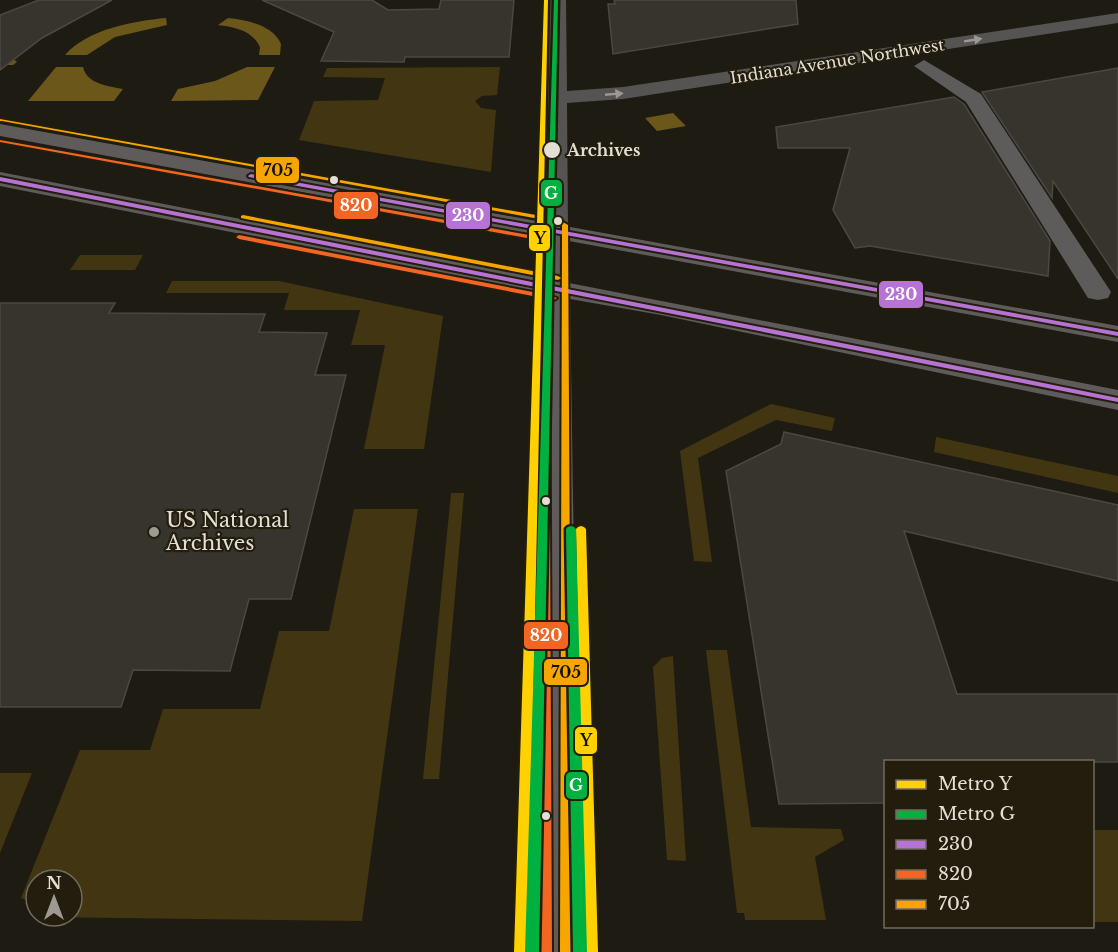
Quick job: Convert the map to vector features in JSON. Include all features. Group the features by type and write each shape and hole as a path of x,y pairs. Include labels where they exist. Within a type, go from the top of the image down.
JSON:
{"main road":[{"path":"0,130 639,244 1118,334"},
{"path":"0,179 1118,400"},
{"path":"556,231 556,952"}],"street":[{"path":"556,231 557,0"},
{"name":"Indiana Avenue Northwest","path":"556,98 623,93 1118,18"},
{"path":"924,66 974,98 1098,292"}],"shaded area":[{"path":"166,18 167,25 115,37 87,55 65,55 75,46 98,33 126,24"},
{"path":"228,18 251,22 272,32 281,44 280,55 259,55 260,47 257,41 247,33 236,28 218,25"},
{"path":"56,67 83,67 85,73 93,81 123,89 114,101 28,101"},
{"path":"247,67 275,67 258,100 171,101 178,89 215,81"},
{"path":"500,67 497,95 482,96 475,101 481,108 496,110 491,172 299,140 314,101 378,100 385,78 323,77 327,68"},
{"path":"673,113 686,126 657,131 645,118"},
{"path":"80,255 143,255 135,270 70,270"},
{"path":"172,281 279,281 443,316 424,449 364,449 385,345 351,345 360,310 284,310 289,293 166,293"},
{"path":"771,404 835,418 832,431 776,420 698,458 712,562 694,561 680,451"},
{"path":"936,437 1118,476 1118,493 934,452"},
{"path":"451,493 464,493 439,779 423,779"},
{"path":"354,509 418,509 362,921 84,918 84,868 33,868 80,750 150,750 163,709 260,709 279,631 329,631"},
{"path":"706,650 727,650 751,827 841,829 844,840 815,857 826,920 745,920 744,913 737,913"},
{"path":"673,656 686,861 667,860 653,667 662,658"},
{"path":"0,773 32,773 0,853"},
{"path":"1094,830 1118,830 1118,922 1094,922"}],"building":[{"path":"39,0 112,0 42,38 0,70 0,15"},
{"path":"262,0 372,0 388,10 439,9 441,0 514,0 509,57 405,57 404,62 321,61 334,32"},
{"path":"614,0 796,0 798,24 613,54 608,4 615,4"},
{"path":"1118,68 1118,279 1053,181 1052,198 982,92"},
{"path":"954,97 964,104 1050,241 1048,276 870,246 855,248 833,210 850,148 778,148 776,127"},
{"name":"US National Archives","path":"0,303 115,303 109,313 265,314 259,332 327,333 315,375 346,375 291,599 249,599 230,671 133,670 121,707 0,707"},
{"path":"784,432 1118,505 1118,581 904,531 957,694 1118,694 1118,762 884,760 884,803 779,804 726,471 781,444"}],"waterway":[{"path":"0,62 13,62"}],"metro line":[{"name":"Y","path":"521,952 546,0"},
{"name":"G","path":"532,952 556,0"},
{"name":"G","path":"571,529 580,952"},
{"name":"Y","path":"581,529 591,952"}],"transit line":[{"name":"705","path":"2,120 558,221 565,225 566,952"},
{"name":"820","path":"0,141 546,240 546,952"},
{"name":"230","path":"251,176 1118,334"},
{"name":"230","path":"0,179 1118,400"},
{"name":"705","path":"243,217 558,278"},
{"name":"820","path":"239,237 554,298"}],"place":[{"name":"Archives","path":"552,150"},
{"name":"US National Archives","path":"154,532"}]}
